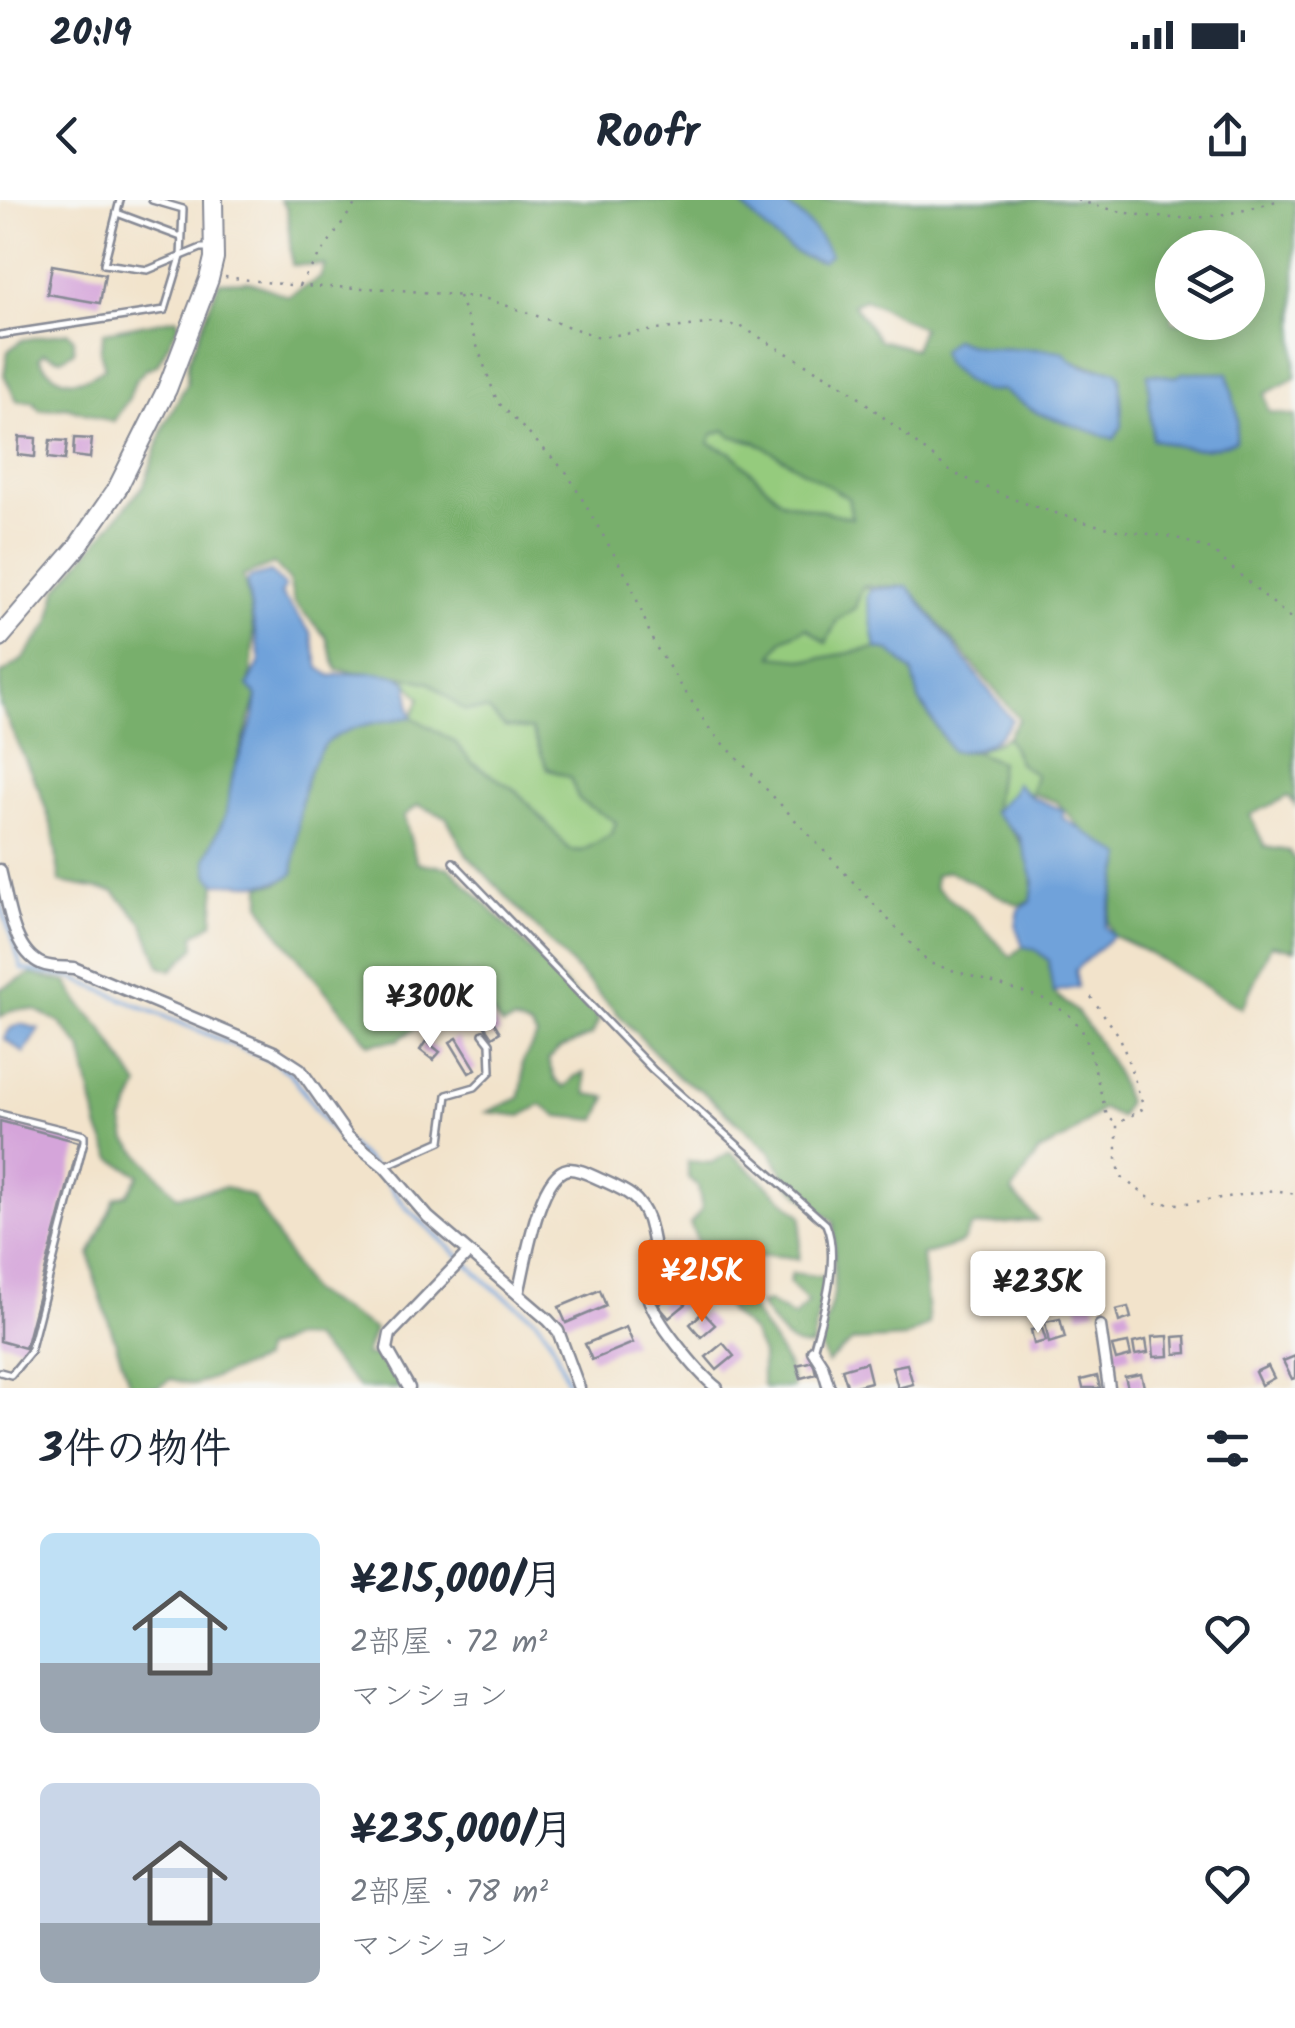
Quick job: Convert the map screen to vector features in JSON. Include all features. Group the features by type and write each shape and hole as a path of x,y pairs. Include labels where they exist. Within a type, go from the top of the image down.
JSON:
{"highway":[{"path":"0,637 76,550 117,489 168,389 209,278 214,248 213,200"}],"street":[{"path":"0,870 18,936 28,956 45,966 74,968 274,1052 300,1069 348,1136 385,1167 463,1258 518,1294 558,1331 579,1388"},
{"path":"518,1294 551,1179 572,1168 630,1192 640,1201 653,1238 654,1264 646,1292 650,1302 681,1350 718,1388"},
{"path":"408,1388 386,1348 390,1334 463,1258"},
{"path":"1100,1326 1109,1388"},
{"path":"813,1351 829,1388"}],"lane":[{"path":"120,200 104,264 148,270 201,248 214,248"},
{"path":"0,335 164,310 181,258 183,209 152,200"},
{"path":"117,214 182,237"},
{"path":"452,862 653,1070 826,1224 831,1244 828,1292 813,1351"},
{"path":"385,1167 442,1140 447,1095 475,1088 491,1071 490,1043 484,1034"},
{"path":"0,1114 84,1135 84,1141 30,1352 11,1375 0,1372"}],"path":[{"path":"298,286 358,200"},
{"path":"1077,200 1160,217 1192,219 1213,218 1279,200"},
{"path":"209,278 459,295 510,304 599,337 715,322 740,326 847,388 953,473 1018,501 1084,522 1174,537 1211,550 1295,622"},
{"path":"459,295 497,400 567,473 630,582 654,644 709,728 928,964 1024,992 1068,1014 1081,1028 1107,1116 1117,1124"},
{"path":"1091,997 1120,1037 1144,1108 1117,1124"},
{"path":"1117,1124 1121,1176 1156,1203 1180,1204 1275,1190 1295,1194"}],"green space":[{"path":"280,200 737,200 787,246 823,261 829,255 813,230 774,200 1295,200 1295,378 1265,394 1269,412 1295,416 1295,805 1289,796 1250,815 1265,847 1289,851 1295,861 1295,950 1271,945 1242,1008 1113,936 1108,922 1123,856 1086,834 1057,802 1031,793 1036,775 1020,764 1007,737 1019,719 908,587 863,586 855,608 837,620 826,643 807,628 783,639 772,656 811,660 876,648 891,651 913,673 919,700 952,751 975,752 1000,762 993,812 1026,851 1032,874 1031,902 1018,905 948,871 935,875 935,887 975,919 1011,957 1023,946 1048,960 1053,992 1078,1013 1095,1037 1116,1072 1127,1102 1120,1117 1102,1109 1067,1138 1039,1151 1012,1192 1038,1220 971,1227 962,1243 922,1255 929,1324 905,1338 853,1341 827,1363 819,1344 834,1294 834,1222 791,1187 770,1151 702,1091 678,1077 466,854 446,817 418,805 404,816 417,863 450,868 599,1019 592,1035 558,1050 548,1060 555,1080 564,1088 584,1073 587,1094 607,1097 597,1120 558,1116 541,1105 521,1116 487,1112 519,1098 522,1063 537,1036 531,1028 514,1021 502,1026 483,1001 483,991 470,990 398,1040 369,1044 279,934 261,905 261,886 278,883 293,874 302,799 323,747 354,728 412,717 455,742 472,763 517,791 570,850 582,851 612,834 616,822 579,800 570,778 547,768 532,730 505,727 488,710 464,710 430,683 402,676 337,670 326,637 294,602 289,580 274,564 243,576 253,630 249,686 257,696 233,774 226,814 206,858 209,876 216,883 213,923 194,935 195,947 172,970 160,966 143,923 114,892 60,882 53,830 0,705 0,675 23,659 50,623 57,590 144,485 165,424 187,383 188,363 219,282 248,281 288,296 320,278 325,265 292,265 287,209","holes":["865,299 922,328 914,349 879,340 853,304","954,340 1116,371 1120,376 1122,426 1115,438 1038,413 1002,390 984,390 964,380 946,363","1149,374 1176,377 1152,439","725,430 731,436 756,442 848,498 852,518 781,501 732,453 709,443 713,434"]},
{"path":"177,318 179,324 157,365 146,369 135,381 113,422 66,407 40,410 33,401 17,401 4,375 8,351 22,340 68,332 74,351 61,359 44,353 39,358 61,378 87,378 105,368 100,351 104,332"},
{"path":"725,429 731,436 756,442 849,498 852,519 781,501 732,453 708,443 713,434"},
{"path":"862,586 871,589 867,596 876,648 811,660 771,657 783,639 807,627 826,643 837,620 855,608"},
{"path":"402,676 430,683 464,710 488,710 505,727 532,730 547,768 570,778 579,800 616,822 612,834 582,851 570,850 517,791 472,763 455,742 412,717 420,698"},
{"path":"1007,737 1020,764 1036,775 1031,797 1022,790 1012,793 993,812 1000,762 975,752"},
{"path":"31,974 67,982 139,1086 123,1122 127,1140 177,1196 226,1187 253,1197 310,1291 374,1329 365,1355 387,1357 400,1388 360,1388 312,1339 293,1338 263,1350 262,1360 194,1385 171,1379 157,1388 128,1388 90,1255 115,1198 128,1194 139,1175 112,1159 99,1130 81,1048 59,1022 35,1010 14,1009 0,1017 0,989"},
{"path":"730,1152 802,1216 799,1259 770,1256 741,1263 746,1298 782,1356 793,1388 765,1388 762,1384 762,1354 752,1332 729,1312 690,1224 702,1209 698,1186 688,1178 688,1161 711,1163"},
{"path":"792,1273 825,1277 812,1346 787,1340 759,1304 768,1302 794,1317 808,1302 789,1282"}],"water":[{"path":"737,200 771,200 789,207 813,229 830,255 823,261 811,259 787,247"},
{"path":"954,339 981,347 1064,352 1080,365 1116,371 1120,376 1122,426 1114,439 1038,413 1002,390 984,391 964,380 946,363 941,351"},
{"path":"1183,373 1228,373 1238,419 1235,441 1194,449 1152,439 1148,374 1176,377"},
{"path":"271,572 285,587 281,594 311,633 319,668 331,676 372,673 404,680 412,717 354,728 323,747 302,799 293,874 265,884 216,883 209,876 206,859 226,814 233,774 254,718 257,696 248,686 260,661 247,584 249,578"},
{"path":"908,587 1012,720 986,745 952,751 919,699 913,673 891,651 876,648 867,596 871,589"},
{"path":"1016,783 1031,797 1063,810 1063,818 1123,856 1105,927 1113,936 1075,970 1078,987 1053,992 1048,960 1023,946 1016,927 1019,909 1031,902 1034,882 1020,837 993,812 1012,793"},
{"path":"21,1024 39,1029 24,1053 4,1038 11,1028"}],"building":[{"path":"52,265 105,274 100,303 47,294"},
{"path":"19,437 36,438 35,457 18,455"},
{"path":"74,438 92,439 90,458 73,456"},
{"path":"50,440 67,441 65,460 48,458"},
{"path":"466,995 474,1006 457,1017 449,1006"},
{"path":"486,1010 500,1032 492,1037 477,1015"},
{"path":"457,1038 476,1069 469,1073 450,1042"},
{"path":"426,1041 440,1052 433,1060 420,1050"},
{"path":"0,1121 79,1142 25,1348 0,1341"},
{"path":"600,1290 606,1306 566,1323 559,1307"},
{"path":"675,1291 686,1304 669,1318 658,1305"},
{"path":"1092,1297 1096,1310 1080,1314 1077,1301"},
{"path":"1128,1307 1131,1318 1119,1322 1116,1310"},
{"path":"703,1312 715,1325 701,1337 690,1324"},
{"path":"1060,1319 1065,1338 1049,1343 1045,1322"},
{"path":"626,1327 633,1343 592,1360 585,1344"},
{"path":"1042,1328 1046,1341 1034,1344 1031,1330"},
{"path":"1168,1336 1169,1356 1154,1357 1152,1337"},
{"path":"1186,1336 1187,1353 1175,1354 1174,1337"},
{"path":"1146,1340 1148,1353 1135,1355 1133,1343"},
{"path":"723,1343 734,1356 717,1370 706,1357"},
{"path":"1128,1343 1131,1356 1116,1360 1112,1346"},
{"path":"1295,1356 1295,1378 1292,1379 1283,1361"},
{"path":"813,1361 816,1374 801,1378 797,1365"},
{"path":"866,1362 871,1382 848,1388 842,1369"},
{"path":"907,1364 913,1384 898,1388 892,1367"},
{"path":"1268,1366 1274,1378 1261,1385 1255,1372"},
{"path":"1141,1374 1144,1387 1128,1388 1125,1377"},
{"path":"1097,1376 1100,1388 1083,1388 1081,1380"}],"waterway":[{"path":"0,902 22,969 70,977 274,1062 290,1073 330,1128 378,1171 406,1207 492,1287 537,1320 551,1340 570,1388"}]}
